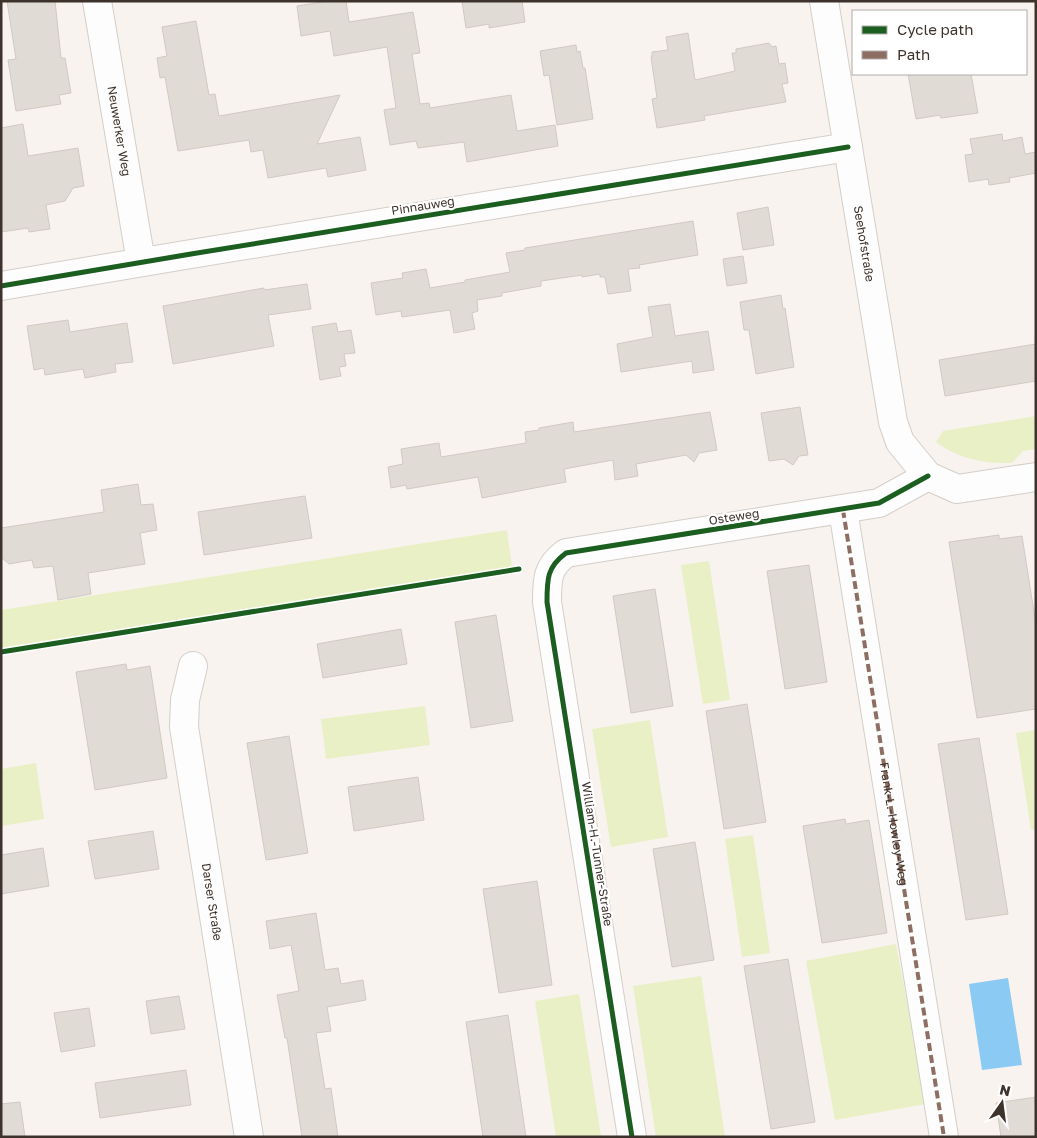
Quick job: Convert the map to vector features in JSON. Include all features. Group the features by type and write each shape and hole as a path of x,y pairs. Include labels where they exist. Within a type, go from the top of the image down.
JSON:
{"street":[{"name":"Neuwerker Weg","path":"97,1 141,262"},
{"name":"Seehofstraße","path":"824,1 893,422 900,442 928,476"},
{"name":"Pinnauweg","path":"1,286 848,148"},
{"path":"928,476 957,489 1036,477"},
{"name":"Osteweg","path":"548,574 556,560 566,553 879,503 928,476"},
{"name":"Frank-L.-Howley-Weg","path":"843,510 944,1137"},
{"name":"William-H.-Tunner-Straße","path":"548,574 547,602 632,1137"},
{"name":"Darser Straße","path":"194,666 185,700 184,727 249,1137"}],"green space":[{"path":"1036,416 1036,449 1023,451 1012,463 991,463 972,459 954,453 936,442 943,431"},
{"path":"507,530 512,567 1,648 1,610"},
{"path":"709,561 730,700 703,704 681,565"},
{"path":"425,706 430,745 326,759 321,719"},
{"path":"650,720 668,837 611,847 592,729"},
{"path":"1036,730 1036,829 1031,830 1016,733"},
{"path":"36,763 44,819 1,826 1,769"},
{"path":"753,835 770,953 742,957 725,839"},
{"path":"896,944 926,1104 835,1120 806,961"},
{"path":"701,976 725,1137 656,1137 633,986"},
{"path":"579,994 601,1137 556,1137 535,1001"}],"water":[{"path":"1008,978 1022,1065 982,1070 969,984"}],"building":[{"path":"7,1 55,1 61,58 65,58 71,93 59,95 61,104 16,111 8,60 16,59"},
{"path":"329,1 346,1 349,22 413,12 420,53 412,54 420,104 429,103 430,108 511,95 517,131 555,125 558,146 467,162 464,142 418,148 416,141 390,145 384,110 396,108 387,47 334,56 330,31 301,36 297,6"},
{"path":"462,1 522,1 525,22 489,28 489,24 466,28"},
{"path":"196,21 209,95 215,94 219,116 340,95 317,144 360,137 366,170 328,177 326,168 268,178 263,150 251,152 249,140 178,151 165,77 160,78 157,58 167,56 162,27"},
{"path":"688,33 695,80 735,71 732,53 736,53 736,49 769,43 772,47 776,46 779,64 785,63 788,83 782,84 786,102 704,116 705,120 657,128 652,99 657,98 651,57 652,52 668,50 666,37"},
{"path":"576,45 577,52 580,51 583,68 585,68 593,119 557,125 549,75 544,76 540,51"},
{"path":"908,75 971,75 978,113 941,118 940,115 916,119"},
{"path":"23,124 28,156 78,148 84,186 73,188 65,201 46,205 50,229 29,232 28,228 1,232 1,128"},
{"path":"1002,134 1003,141 1022,137 1025,154 1036,152 1036,173 1009,178 1010,182 989,185 988,179 969,182 965,155 973,154 970,139"},
{"path":"768,207 774,245 743,250 737,213"},
{"path":"693,221 698,255 639,265 640,268 628,269 631,291 608,294 605,277 600,277 600,274 541,281 541,286 477,300 478,311 472,313 475,329 454,333 450,310 402,317 401,311 376,315 371,283 403,278 402,273 426,269 430,288 465,282 465,280 510,272 506,253 525,250 525,248"},
{"path":"743,256 747,283 727,286 723,259"},
{"path":"307,284 311,309 268,315 274,346 173,364 163,306 264,288 264,290"},
{"path":"781,295 783,309 785,308 794,367 756,374 749,330 744,330 740,302"},
{"path":"670,304 675,336 708,331 714,370 693,373 692,361 621,372 617,344 653,337 648,307"},
{"path":"68,320 70,332 127,323 133,362 115,364 116,372 85,378 83,369 45,375 44,368 34,370 27,326"},
{"path":"336,323 338,332 351,330 355,353 344,354 346,366 339,367 341,376 320,380 312,327"},
{"path":"1036,344 1036,381 945,396 939,360"},
{"path":"800,407 808,455 799,456 793,465 784,459 769,461 761,413"},
{"path":"710,412 717,450 699,453 694,462 686,455 636,464 638,476 615,480 613,460 564,469 566,482 482,498 478,477 407,489 406,485 391,488 388,467 403,464 401,449 439,443 441,457 526,443 525,432 573,422 574,432"},
{"path":"138,484 141,505 153,504 157,530 140,533 145,564 88,573 91,594 58,600 53,566 34,568 32,560 9,564 1,557 1,528 104,512 101,490"},
{"path":"305,496 312,538 204,555 198,512"},
{"path":"999,535 999,539 1022,536 1036,625 1036,709 977,718 949,542"},
{"path":"809,565 827,682 785,689 767,571"},
{"path":"655,589 673,706 631,713 613,596"},
{"path":"496,615 513,721 471,728 455,622"},
{"path":"401,629 407,664 323,678 317,644"},
{"path":"126,664 127,670 150,666 167,778 95,790 76,672"},
{"path":"747,704 766,822 724,829 706,711"},
{"path":"289,736 308,853 266,860 247,743"},
{"path":"979,738 1008,914 966,920 938,744"},
{"path":"418,777 424,820 354,831 348,787"},
{"path":"845,819 846,824 869,820 887,933 822,943 803,826"},
{"path":"153,831 159,869 95,879 88,841"},
{"path":"695,842 714,960 672,967 653,849"},
{"path":"43,848 49,886 1,894 1,855"},
{"path":"537,881 552,985 499,993 483,889"},
{"path":"316,913 325,970 338,968 341,984 363,980 366,1000 327,1007 331,1031 316,1033 325,1089 331,1088 338,1137 302,1137 287,1038 285,1038 277,995 299,991 291,945 270,949 266,921"},
{"path":"788,959 815,1122 771,1129 744,966"},
{"path":"179,996 185,1029 151,1034 146,1001"},
{"path":"89,1008 95,1046 61,1052 54,1013"},
{"path":"508,1015 526,1137 483,1137 466,1022"},
{"path":"186,1070 191,1105 100,1118 95,1083"},
{"path":"1036,1097 1036,1137 1001,1137 996,1103"},
{"path":"20,1102 25,1137 1,1137 1,1104"}],"marked path":[{"path":"843,510 944,1137"}],"cycle path":[{"path":"1,286 848,147"},
{"path":"632,1137 547,602 549,574 555,563 566,553 879,503 928,476"},
{"path":"1,652 519,569"}]}
